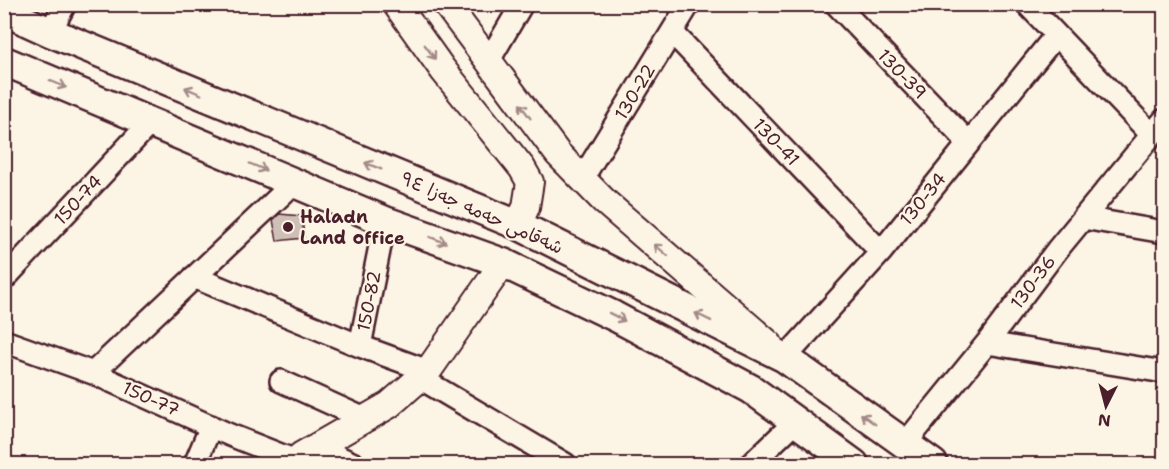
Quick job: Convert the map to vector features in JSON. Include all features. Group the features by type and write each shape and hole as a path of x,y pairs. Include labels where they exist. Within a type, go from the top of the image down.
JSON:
{"main road":[{"name":"شەقامی حەمە جەزا ٩٤","path":"4,11 231,108 518,225 785,358 933,465"},
{"name":"شەقامی حەمە جەزا ٩٤","path":"8,67 151,122 385,221 503,263 614,316 740,383 854,465"},
{"path":"212,147 231,108"}],"street":[{"path":"50,32 65,4"},
{"path":"396,4 444,70 522,168 530,182 525,207 518,225"},
{"path":"446,4 558,154 605,202 785,358"},
{"path":"488,62 522,4"},
{"name":"130-22","path":"582,179 689,4"},
{"name":"130-39","path":"836,4 969,143"},
{"path":"1029,5 1056,35 1158,128"},
{"name":"130-41","path":"672,32 881,252"},
{"name":"130-34","path":"785,358 881,252 1056,35"},
{"name":"150-74","path":"4,279 151,122"},
{"name":"130-36","path":"904,445 987,343 1083,218 1158,128"},
{"path":"93,373 295,182"},
{"path":"1083,218 1164,232"},
{"name":"150-82","path":"385,221 360,346 424,375 565,465"},
{"path":"302,458 389,405 424,375 503,263"},
{"path":"194,277 360,346"},
{"name":"150-77","path":"4,341 93,373 211,426 302,458 354,465"},
{"path":"987,343 1164,372"},
{"path":"281,381 364,419"},
{"path":"751,465 795,422"},
{"path":"195,465 211,426"}],"building":[{"name":"Haladn Land office","path":"279,214 302,216 304,238 277,241 273,220"}],"place":[{"name":"Haladn Land office","path":"288,227"}]}
